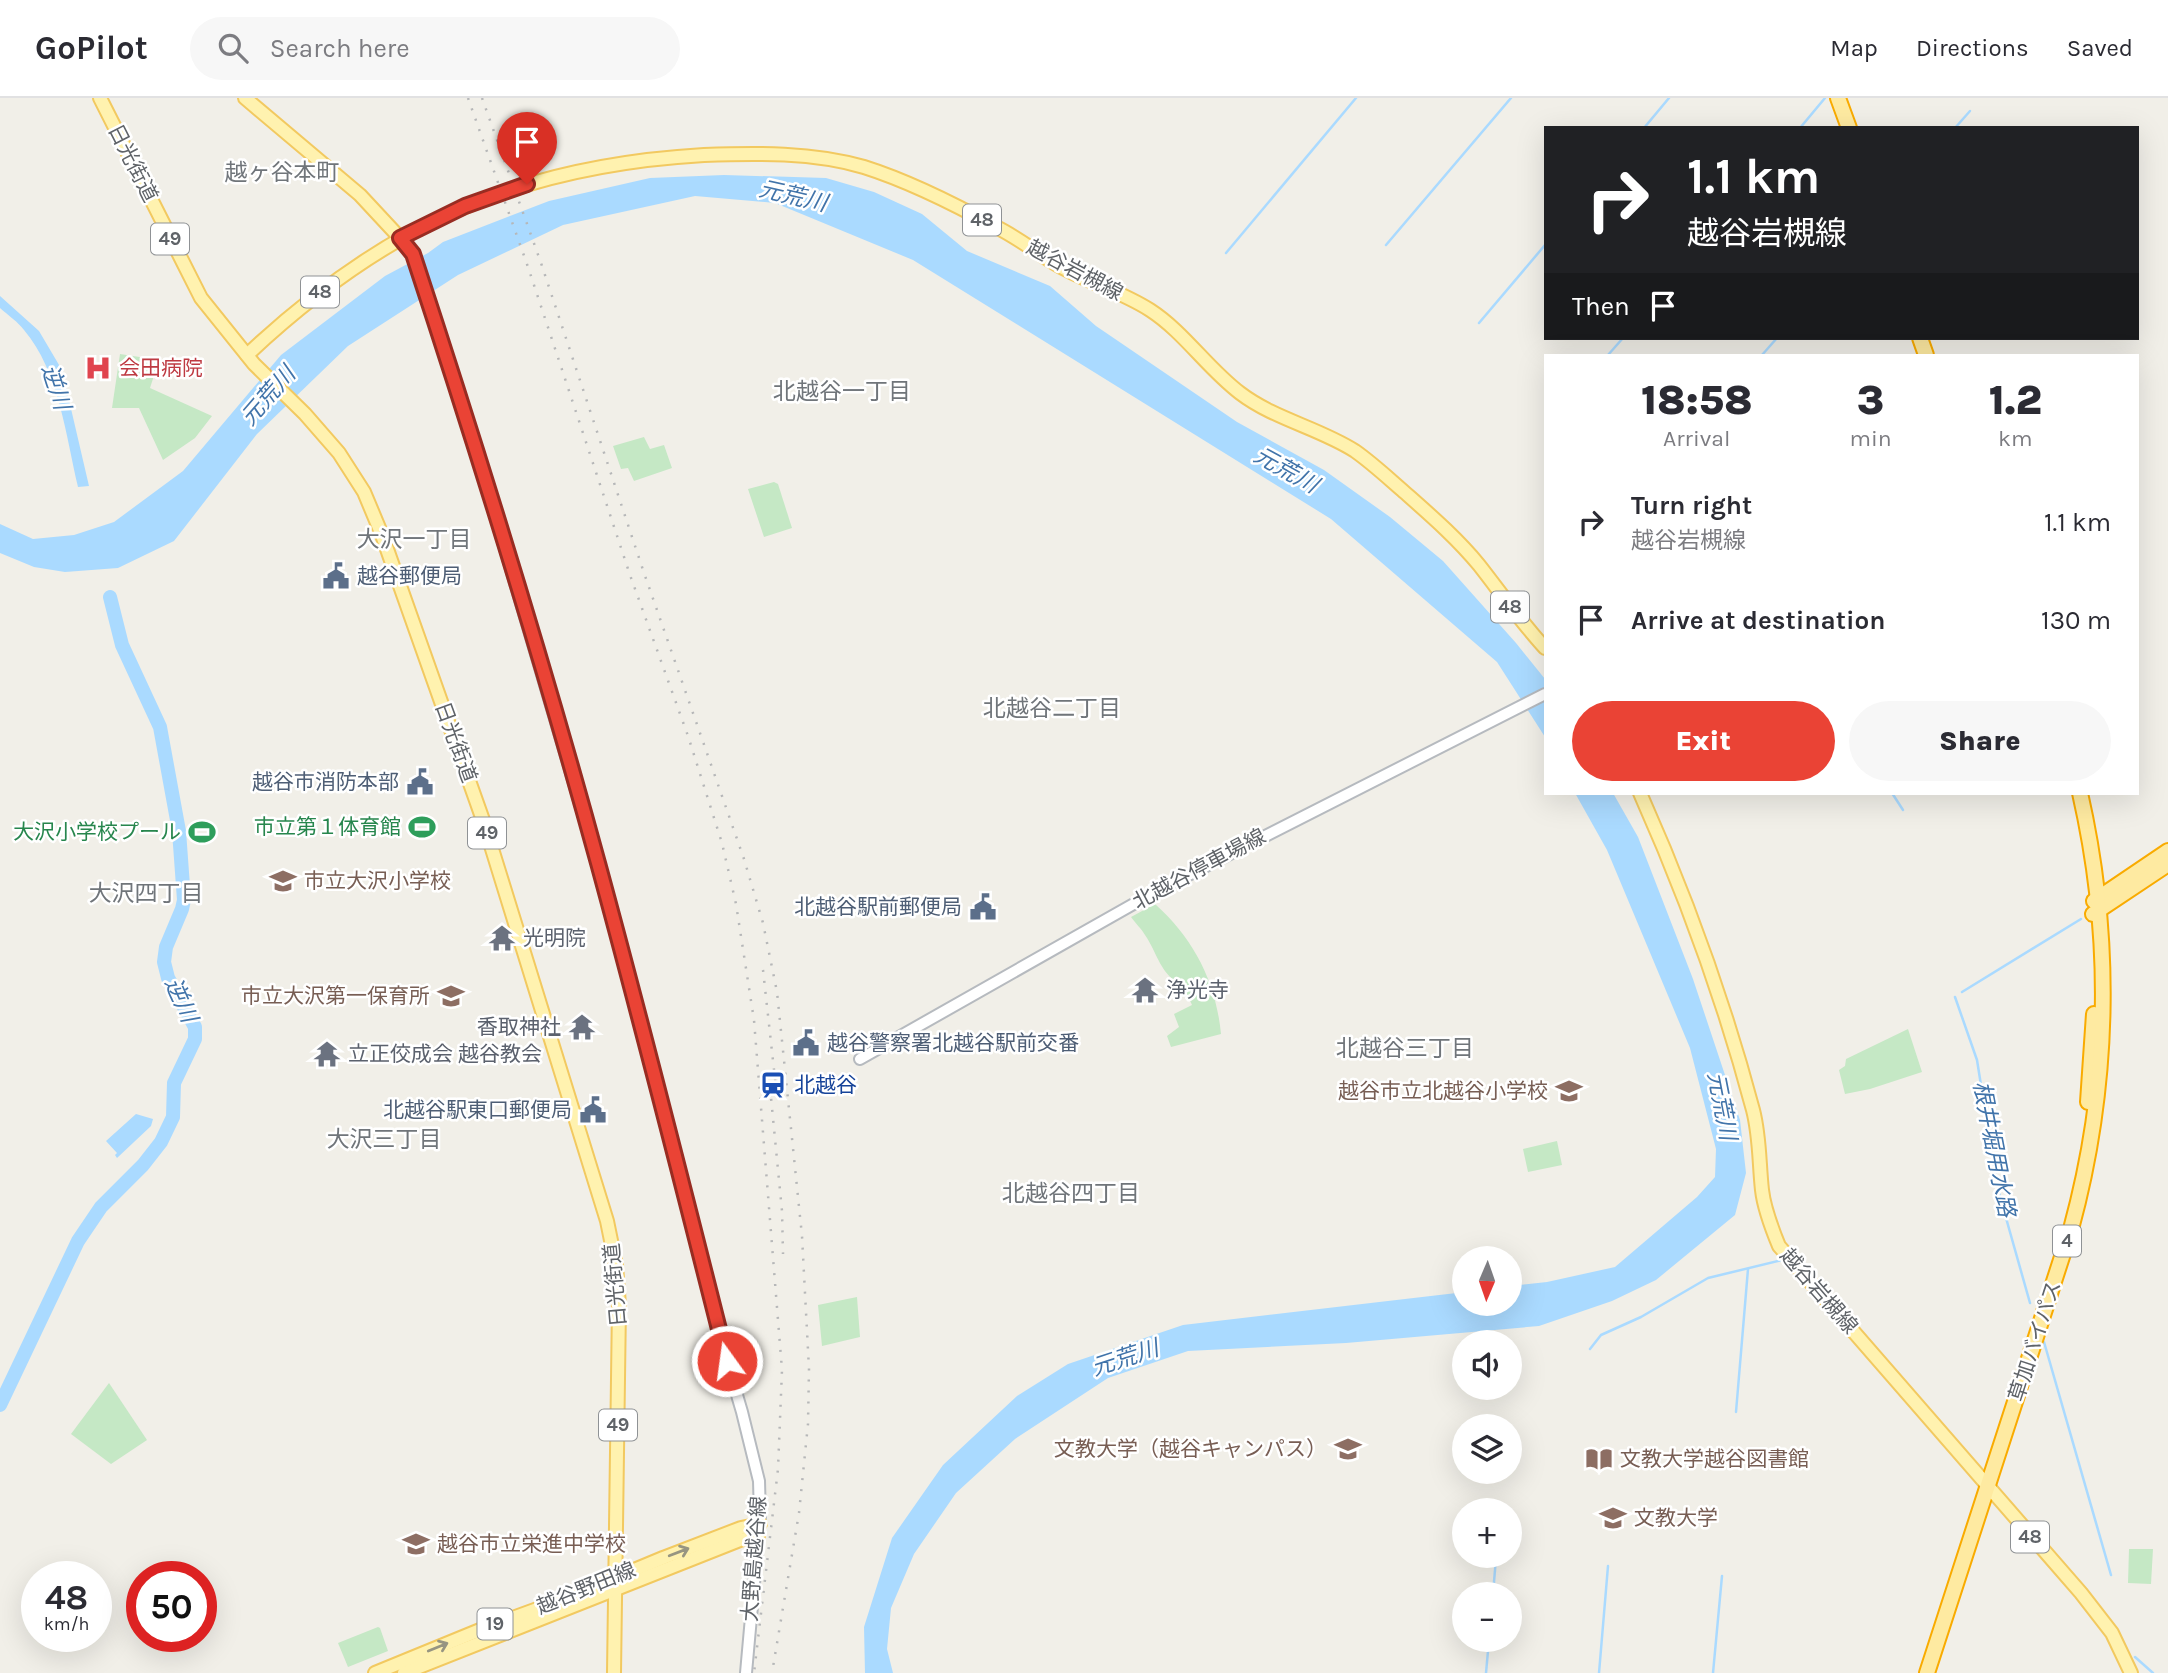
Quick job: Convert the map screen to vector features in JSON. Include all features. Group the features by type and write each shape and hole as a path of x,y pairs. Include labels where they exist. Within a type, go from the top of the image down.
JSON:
{"highway":[{"path":"1838,98 1848,126"},
{"path":"1848,98 1857,126"},
{"name":"草加バイパス","path":"2071,795 2095,907"},
{"name":"草加バイパス","path":"1927,1673 2057,1246 2074,1180 2088,1102 2092,1057 2095,907 2080,795"},
{"path":"2095,907 2168,851"},
{"path":"2095,907 2168,864"},
{"name":"草加バイパス","path":"1917,1673 1984,1483"}],"main road":[{"name":"日光街道","path":"100,98 197,291 212,314 258,368 305,414 339,453 357,479 382,535 484,823 607,1221 617,1265 619,1305 614,1673"},
{"path":"245,98 360,195 400,238"},
{"name":"越谷岩槻線","path":"247,355 328,285 400,238 494,194 566,174 623,163 682,157 775,155 832,160 890,177 998,228 1074,274 1133,300 1164,320 1224,380 1252,401 1311,427 1373,464 1456,539 1544,648"},
{"name":"大野島越谷線","path":"400,238 413,254 499,525 598,865 663,1105 727,1361 743,1412 759,1480 759,1530 746,1673"},
{"name":"北越谷停車場線","path":"860,1059 1153,892 1544,694"},
{"name":"越谷岩槻線","path":"1641,795 1679,885 1715,982 1753,1110 1760,1146 1762,1190 1779,1246 2104,1623 2121,1649 2131,1673"},
{"name":"越谷野田線","path":"404,1673 741,1528 759,1530"},
{"name":"越谷野田線","path":"375,1673 480,1630 615,1584"}],"green space":[{"path":"120,354 159,360 150,388 212,416 195,438 163,460 139,408 112,408"},
{"path":"644,437 650,449 664,445 672,468 634,481 628,468 621,469 613,446"},
{"path":"774,482 778,484 792,528 764,537 748,489"},
{"path":"1155,904 1181,932 1201,963 1214,997 1221,1034 1171,1047 1167,1036 1179,1027 1174,1014 1192,1005 1183,985 1164,970 1143,932 1131,917"},
{"path":"1908,1029 1922,1072 1845,1094 1839,1070 1845,1066 1846,1059"},
{"path":"1557,1141 1562,1165 1528,1172 1523,1149"},
{"path":"857,1297 860,1337 822,1346 818,1305"},
{"path":"109,1383 147,1440 111,1464 71,1434"},
{"path":"2129,1549 2153,1549 2151,1584 2128,1583"},
{"path":"378,1627 388,1651 348,1667 338,1643"}],"water":[{"name":"元荒川","path":"724,175 826,178 874,192 922,214 967,251 1050,286 1096,326 1237,422 1324,470 1390,517 1443,561 1544,678 1544,735 1497,662 1331,519 913,260 775,203 695,196 563,225 458,275 348,346 257,434 174,541 118,568 65,572 34,567 0,553 0,524 33,539 74,535 114,522 183,471 281,355 385,276 443,242 549,201 650,178"},
{"path":"0,296 39,331 62,370 89,486 78,487 60,405 46,365 24,330 0,308"},
{"name":"元荒川","path":"1576,795 1614,795 1638,837 1693,979 1740,1120 1746,1173 1735,1215 1656,1280 1612,1301 1539,1326 1452,1330 1452,1334 1346,1343 1188,1351 1108,1378 1015,1439 956,1493 914,1554 891,1608 887,1649 893,1673 865,1673 864,1627 892,1538 943,1465 1017,1396 1068,1364 1183,1325 1452,1294 1452,1316 1522,1316 1522,1285 1615,1267 1697,1197 1715,1177 1716,1149 1690,1048 1607,850"},
{"path":"136,1114 153,1119 151,1126 117,1158 117,1153 106,1141"}],"waterway":[{"path":"1226,253 1356,98"},
{"path":"1386,245 1511,98"},
{"path":"1646,126 1669,98"},
{"path":"1802,126 1825,98"},
{"path":"1957,126 1970,111"},
{"path":"1479,323 1544,246"},
{"path":"1609,354 1621,340"},
{"path":"1763,354 1775,340"},
{"name":"逆川","path":"0,1405 78,1241 101,1207 143,1165 161,1142 173,1117 174,1083 195,1039 195,1027 168,978 164,962 166,947 184,900 179,831 160,727 122,645 110,597"},
{"path":"1893,795 1903,810"},
{"path":"1962,992 2081,919"},
{"name":"根井堀用水路","path":"1955,997 1977,1060 1997,1186 2030,1303"},
{"path":"1590,1349 1601,1335 1641,1317 1708,1278 1782,1260"},
{"path":"1736,1412 1748,1269"},
{"path":"2044,1342 2111,1575"},
{"path":"1599,1673 1608,1566"},
{"path":"1494,1582 1495,1568"},
{"path":"1713,1673 1722,1576"},
{"path":"1486,1673 1488,1652"},
{"path":"2135,1657 2153,1673"}],"railway":[{"path":"468,98 528,267 630,575 688,736 722,843 736,904 754,1020 782,1370 778,1469 754,1673"},
{"path":"482,98 744,859 763,923 777,992 802,1236 809,1369 808,1424 799,1513 772,1673"},
{"path":"763,970 776,1088"},
{"path":"769,1077 782,1211 783,1254"}],"place":[{"name":"会田病院","path":"98,368"},
{"name":"越谷郵便局","path":"336,576"},
{"name":"越谷市消防本部","path":"420,782"},
{"name":"市立第１体育館","path":"422,827"},
{"name":"大沢小学校プール","path":"202,832"},
{"name":"市立大沢小学校","path":"283,881"},
{"name":"北越谷駅前郵便局","path":"983,907"},
{"name":"光明院","path":"502,938"},
{"name":"浄光寺","path":"1145,990"},
{"name":"市立大沢第一保育所","path":"451,996"},
{"name":"香取神社","path":"582,1027"},
{"name":"越谷警察署北越谷駅前交番","path":"806,1043"},
{"name":"立正佼成会 越谷教会","path":"327,1054"},
{"name":"北越谷","path":"773,1085"},
{"name":"越谷市立北越谷小学校","path":"1569,1091"},
{"name":"北越谷駅東口郵便局","path":"593,1110"},
{"name":"文教大学（越谷キャンパス）","path":"1348,1449"},
{"name":"文教大学越谷図書館","path":"1599,1459"},
{"name":"文教大学","path":"1613,1518"},
{"name":"越谷市立栄進中学校","path":"416,1544"}],"district":[{"name":"越ヶ谷本町","path":"282,172"},
{"name":"北越谷一丁目","path":"842,391"},
{"name":"大沢一丁目","path":"414,539"},
{"name":"北越谷二丁目","path":"1052,708"},
{"name":"大沢四丁目","path":"146,893"},
{"name":"北越谷三丁目","path":"1405,1048"},
{"name":"大沢三丁目","path":"384,1139"},
{"name":"北越谷四丁目","path":"1071,1193"}],"route":[{"path":"527,184 465,206 400,238 413,254 510,561 576,787 663,1105 727,1361"}]}
